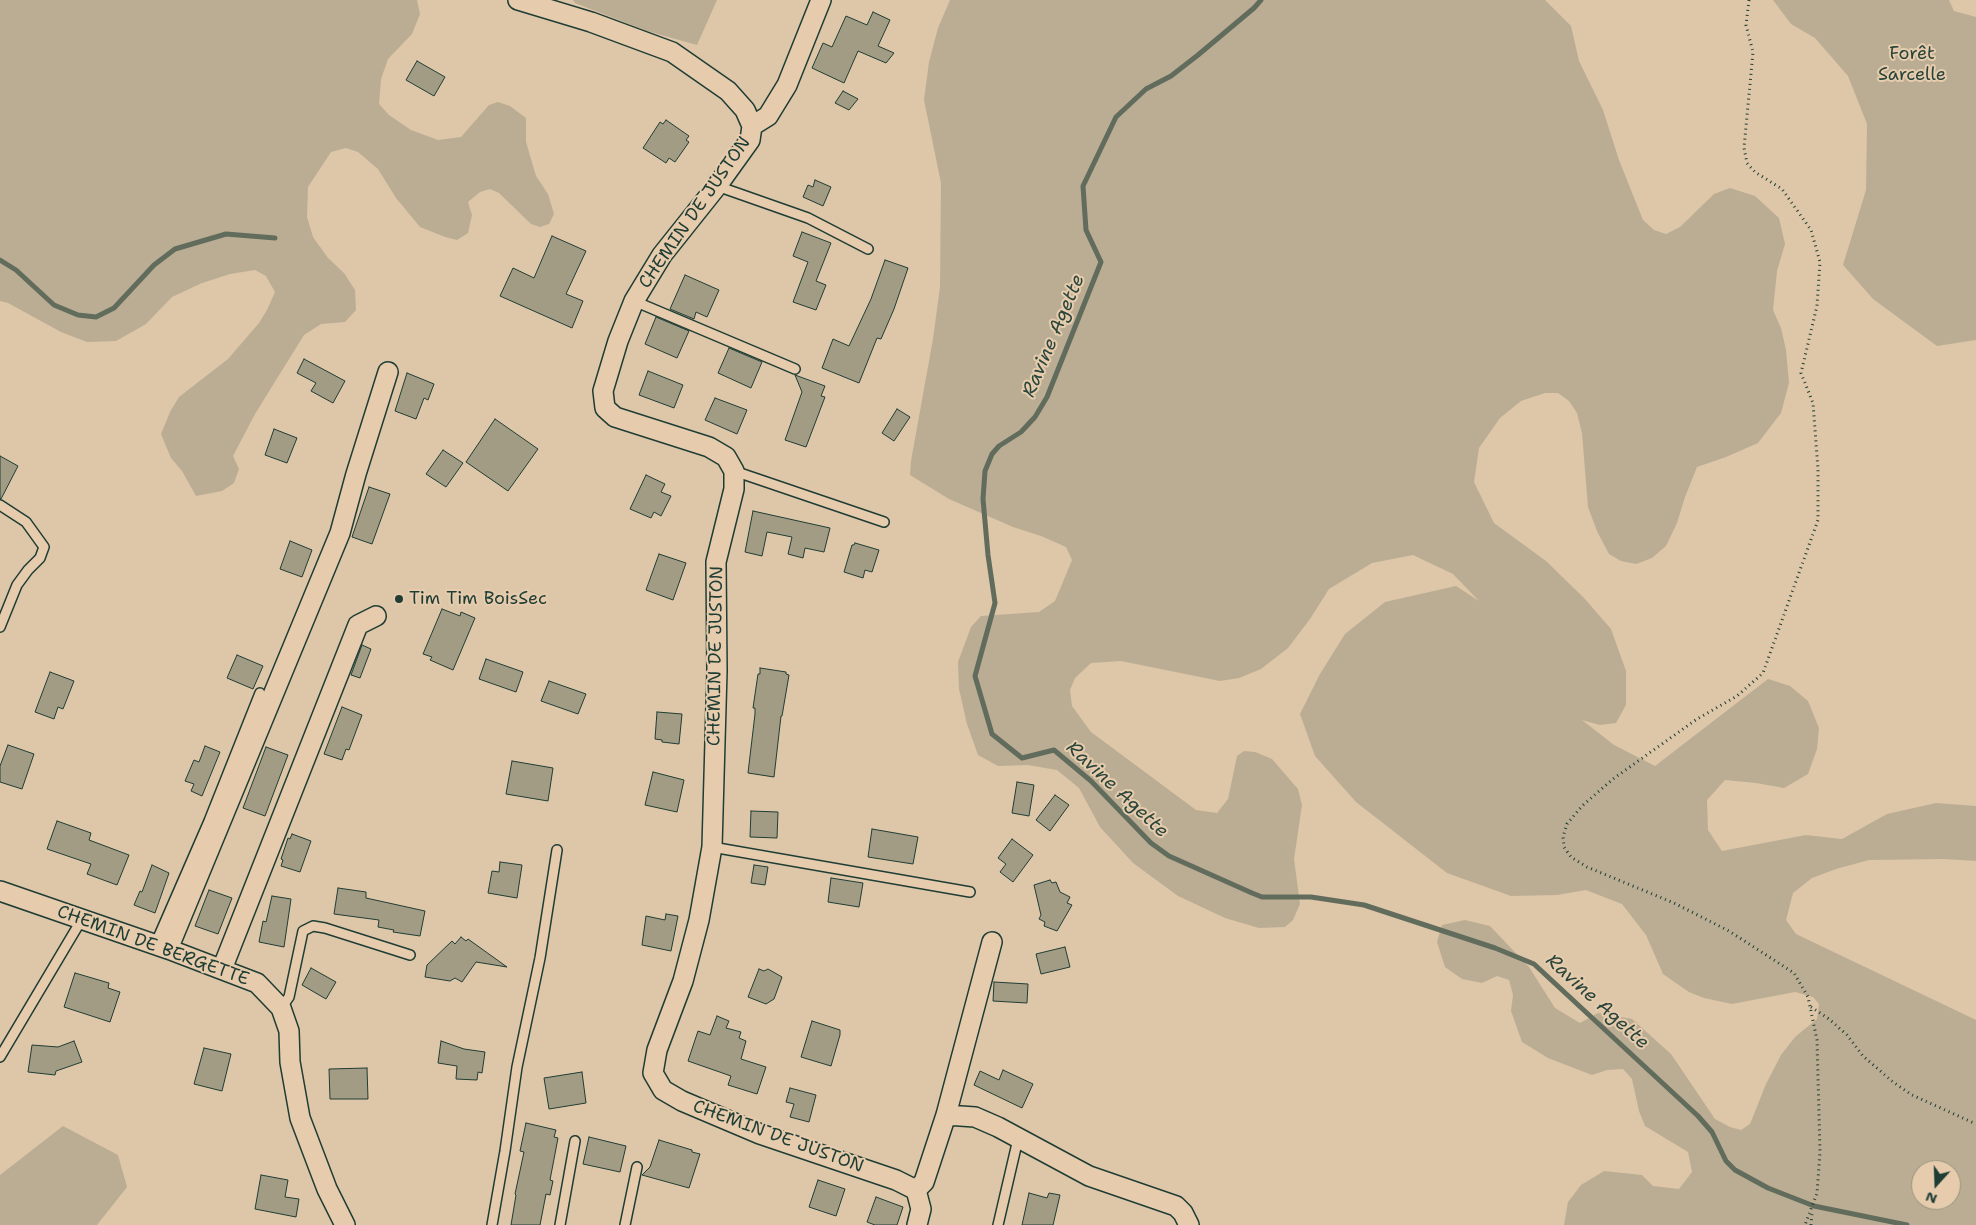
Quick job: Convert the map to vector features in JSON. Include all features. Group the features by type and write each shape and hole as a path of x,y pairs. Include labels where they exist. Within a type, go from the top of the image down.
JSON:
{"street":[{"name":"CHEMIN DE JUSTON","path":"518,0 592,22 672,52 728,90 745,110 752,126 750,140 717,186 662,255 634,301 618,341 603,391 605,408 615,417 709,447 726,457 734,471 734,489 716,562 718,671 712,847 699,920 683,981 657,1050 653,1073 663,1090 682,1102 760,1134 896,1180 916,1190"},
{"path":"752,126 768,116 787,85 821,0"},
{"path":"162,947 340,533 356,474 388,372"},
{"path":"222,969 358,625 376,616"},
{"name":"CHEMIN DE BERGETTE","path":"0,891 162,947 256,983 281,1008 289,1031 290,1062 300,1118 327,1189 345,1225"},
{"path":"917,1225 921,1209 916,1190 924,1182 946,1115 992,942"},
{"path":"946,1115 975,1117 1089,1176 1176,1206 1190,1225"}],"lane":[{"path":"717,186 808,218 868,249"},
{"path":"634,301 795,369"},
{"path":"734,471 884,522"},
{"path":"0,506 26,522 44,547 40,558 17,585 0,627"},
{"path":"162,947 209,821 260,693"},
{"path":"712,847 970,892"},
{"path":"492,1225 517,1067 540,958 557,850"},
{"path":"0,1057 82,919"},
{"path":"281,1008 289,997 303,931 313,926 325,928 410,955"},
{"path":"998,1225 1018,1139"},
{"path":"560,1225 575,1141"},
{"path":"625,1225 636,1168"}],"path":[{"path":"1749,0 1746,25 1753,52 1744,148 1747,163 1755,172 1782,189 1811,230 1820,262 1817,306 1801,373 1813,403 1818,469 1818,520 1763,673 1737,696 1698,719 1613,779 1582,806 1567,824 1563,837 1564,847 1571,857 1587,867 1674,903 1729,931 1794,974 1808,997 1816,1040 1820,1143 1817,1193 1811,1225"},
{"path":"1810,1006 1829,1019 1847,1036 1863,1056 1893,1082 1912,1095 1976,1124"},
{"path":"1805,1225 1814,1206"}],"green space":[{"path":"0,0 417,0 420,14 412,34 388,59 381,79 379,104 389,115 411,130 438,140 461,137 489,105 498,102 510,106 526,118 526,142 536,176 548,194 554,214 549,224 540,227 531,224 499,193 490,189 480,192 468,202 472,215 468,233 457,240 445,237 420,227 396,198 378,169 358,152 346,148 331,152 308,187 307,217 313,237 328,258 344,273 355,290 356,310 345,322 321,324 304,335 255,414 233,456 239,469 234,483 222,491 196,496 182,471 171,458 161,434 170,412 179,397 228,359 259,323 275,292 266,276 255,270 230,274 202,283 172,297 146,324 116,341 87,342 61,332 8,303 0,301"},
{"path":"573,0 717,0 697,45 647,31 575,3"},
{"path":"950,0 1545,0 1571,26 1579,61 1603,110 1619,160 1643,220 1654,230 1666,234 1680,227 1714,194 1730,188 1755,196 1779,218 1785,244 1777,271 1773,310 1781,328 1786,350 1789,383 1781,413 1758,443 1697,467 1677,523 1666,546 1652,558 1636,564 1621,561 1609,554 1597,531 1588,507 1582,433 1577,413 1569,401 1558,393 1545,393 1521,401 1500,418 1479,448 1474,482 1494,523 1546,561 1585,599 1611,629 1626,671 1626,705 1616,723 1600,725 1582,720 1614,745 1655,766 1768,679 1790,686 1808,701 1819,728 1817,749 1808,774 1784,788 1725,780 1707,800 1708,830 1722,851 1806,835 1842,839 1887,814 1936,803 1976,806 1976,861 1944,859 1869,860 1836,869 1812,878 1793,893 1786,920 1796,934 1976,1020 1976,1225 1564,1225 1568,1202 1581,1185 1604,1171 1642,1175 1653,1186 1679,1189 1692,1172 1688,1152 1645,1126 1639,1111 1632,1079 1623,1069 1607,1070 1592,1075 1548,1058 1522,1042 1511,1011 1513,995 1509,980 1497,976 1482,983 1462,979 1445,967 1437,942 1442,925 1465,920 1490,926 1529,967 1555,1008 1580,1023 1598,1013 1632,1019 1671,1054 1715,1119 1730,1127 1741,1130 1750,1124 1766,1084 1781,1055 1795,1037 1817,1019 1819,1004 1813,997 1795,992 1732,1004 1704,998 1689,992 1663,974 1646,935 1622,904 1586,890 1557,895 1511,896 1447,873 1356,802 1315,756 1300,714 1320,674 1345,634 1385,602 1456,586 1479,601 1453,574 1413,555 1372,563 1329,589 1310,619 1288,648 1261,669 1239,678 1220,681 1121,661 1091,663 1075,678 1070,690 1072,706 1091,732 1196,810 1217,813 1228,799 1237,756 1244,751 1255,752 1272,759 1298,789 1302,805 1294,859 1300,904 1293,920 1285,927 1259,928 1225,918 1178,896 1133,863 1100,827 1079,788 1057,770 1028,765 998,766 978,755 967,724 959,689 958,662 971,627 981,616 1039,612 1055,601 1072,560 1066,547 1013,527 949,499 910,475 940,287 941,183 924,100 929,62 938,28"},
{"name":"Forêt Sarcelle","path":"1773,0 1949,0 1954,11 1976,17 1976,340 1937,346 1873,299 1843,265 1866,190 1867,124 1848,76 1815,38 1791,24"},
{"path":"63,1126 118,1155 127,1187 97,1225 0,1225 0,1175"}],"building":[{"path":"873,12 890,20 878,46 894,53 886,63 858,51 844,83 812,68 823,43 832,47 846,16 867,25"},
{"path":"417,61 445,77 434,96 406,80"},
{"path":"843,91 858,99 849,110 835,103"},
{"path":"666,120 689,136 686,140 689,142 675,162 669,158 666,163 643,148 660,122 663,124"},
{"path":"815,180 831,187 823,206 803,197 808,185 813,187"},
{"path":"802,232 831,243 816,281 826,285 816,310 793,302 808,262 793,256"},
{"path":"552,236 586,251 566,294 583,301 572,328 500,296 513,268 534,278"},
{"path":"885,260 908,268 894,309 881,339 877,338 859,383 822,368 833,339 849,346 871,299"},
{"path":"685,275 719,290 707,317 696,312 694,319 670,309"},
{"path":"656,317 689,331 677,358 645,344"},
{"path":"729,348 762,362 751,388 718,373"},
{"path":"304,359 345,381 333,403 311,391 316,383 297,373"},
{"path":"648,371 683,385 674,408 639,395"},
{"path":"407,373 434,384 428,400 424,398 416,419 395,411"},
{"path":"795,375 825,386 821,396 825,397 806,447 785,440 802,392"},
{"path":"715,398 747,410 737,434 705,420"},
{"path":"897,409 910,417 894,441 882,433"},
{"path":"495,419 538,449 508,491 466,462"},
{"path":"274,429 297,438 287,463 265,455"},
{"path":"443,450 463,463 446,487 426,474"},
{"path":"0,456 18,466 1,499 0,499"},
{"path":"646,475 665,484 661,492 671,496 661,516 654,512 651,518 630,509"},
{"path":"369,487 390,494 372,544 352,537"},
{"path":"753,511 830,528 824,552 805,548 803,558 788,554 792,537 767,532 762,556 745,552"},
{"path":"290,541 312,550 302,577 280,569"},
{"path":"855,543 879,550 872,572 865,570 863,578 844,572 852,545"},
{"path":"659,554 686,563 673,600 646,590"},
{"path":"442,609 460,616 461,612 475,618 453,670 430,660 432,657 423,654"},
{"path":"362,645 371,649 360,678 351,675"},
{"path":"237,655 263,666 253,689 227,678"},
{"path":"486,659 523,672 516,692 479,679"},
{"path":"760,668 786,672 789,675 781,716 774,777 748,773 755,714 755,708 753,708"},
{"path":"50,672 74,681 63,709 58,707 54,719 35,712"},
{"path":"549,681 586,694 578,714 541,701"},
{"path":"342,707 362,715 349,750 346,749 342,760 324,754"},
{"path":"657,712 682,714 679,744 662,742 662,740 655,739"},
{"path":"8,745 34,754 22,789 0,782 0,766"},
{"path":"205,746 220,752 202,796 191,791 194,784 185,781 194,760 199,762"},
{"path":"266,747 288,755 265,816 243,808"},
{"path":"512,761 553,768 548,801 506,794"},
{"path":"653,772 684,780 677,812 645,805"},
{"path":"1017,782 1034,785 1029,816 1012,813"},
{"path":"1055,795 1069,805 1050,831 1036,820"},
{"path":"751,811 778,812 777,838 750,837"},
{"path":"57,821 91,833 89,840 129,855 117,885 87,874 91,864 47,849"},
{"path":"872,829 918,837 913,864 868,857"},
{"path":"292,834 311,841 300,872 281,866 283,860 281,859 288,838 290,839"},
{"path":"1012,839 1033,855 1013,882 1000,872 1006,864 998,858"},
{"path":"500,862 522,865 517,898 488,893 492,871 499,872"},
{"path":"152,865 169,873 155,913 134,905 140,891 142,892"},
{"path":"754,865 768,867 765,885 751,883"},
{"path":"831,878 863,883 859,907 828,902"},
{"path":"1050,880 1052,883 1056,882 1060,892 1070,897 1067,903 1072,905 1057,931 1044,926 1045,922 1039,919 1041,915 1034,885"},
{"path":"338,888 366,892 366,898 425,911 420,936 393,932 394,930 378,927 379,920 334,914"},
{"path":"209,890 232,898 218,934 195,926"},
{"path":"272,896 291,899 284,947 259,942 263,921 266,922"},
{"path":"666,914 678,916 671,951 642,945 646,916 665,920"},
{"path":"461,937 466,941 468,939 507,967 476,962 462,982 455,978 450,981 425,977 427,965 452,941 455,944"},
{"path":"1065,947 1070,967 1041,974 1036,954"},
{"path":"311,968 336,982 326,999 302,985"},
{"path":"759,969 764,971 768,969 782,977 774,999 766,1004 748,997"},
{"path":"75,973 109,983 108,988 120,992 110,1022 64,1007"},
{"path":"994,982 1028,984 1027,1003 993,1001"},
{"path":"717,1016 729,1021 726,1028 741,1032 739,1038 746,1041 741,1059 766,1067 757,1094 728,1085 731,1076 688,1061 698,1031 710,1035"},
{"path":"812,1021 840,1030 831,1066 801,1057"},
{"path":"74,1041 82,1062 56,1071 55,1075 28,1072 32,1045 58,1047"},
{"path":"441,1041 464,1049 485,1052 482,1073 478,1072 477,1080 456,1079 457,1066 438,1063"},
{"path":"204,1048 231,1054 222,1091 194,1084"},
{"path":"367,1068 368,1099 330,1099 329,1069"},
{"path":"1003,1070 1033,1084 1022,1108 974,1085 980,1071 999,1080"},
{"path":"582,1072 586,1103 549,1109 544,1078"},
{"path":"790,1088 816,1095 809,1122 790,1117 794,1104 786,1102"},
{"path":"526,1123 556,1130 554,1137 558,1138 550,1180 553,1181 550,1195 546,1194 540,1225 511,1225 524,1152 520,1151"},
{"path":"589,1137 626,1146 620,1172 583,1164"},
{"path":"659,1140 700,1154 689,1188 642,1175 650,1167"},
{"path":"261,1175 288,1180 285,1197 299,1199 296,1217 255,1209"},
{"path":"818,1180 845,1189 836,1216 809,1207"},
{"path":"1029,1193 1047,1198 1049,1193 1060,1195 1053,1225 1022,1225"},
{"path":"876,1197 903,1207 897,1225 875,1225 867,1222"}],"waterway":[{"name":"Ravine Agette","path":"1261,0 1198,55 1171,76 1146,89 1116,117 1083,186 1086,230 1101,262 1047,397 1035,417 1021,432 999,446 992,454 985,471 983,499 995,603 975,676 992,734 1022,758 1054,750 1091,781 1151,843 1169,856 1252,893 1262,897 1311,897 1364,905 1495,948 1534,964 1698,1116 1712,1132 1726,1161 1735,1170 1768,1188 1814,1206 1907,1225"},
{"path":"0,260 16,270 54,305 78,315 96,317 114,308 154,265 175,249 226,234 275,238"}],"place":[{"name":"Tim Tim BoisSec","path":"399,599"}]}
